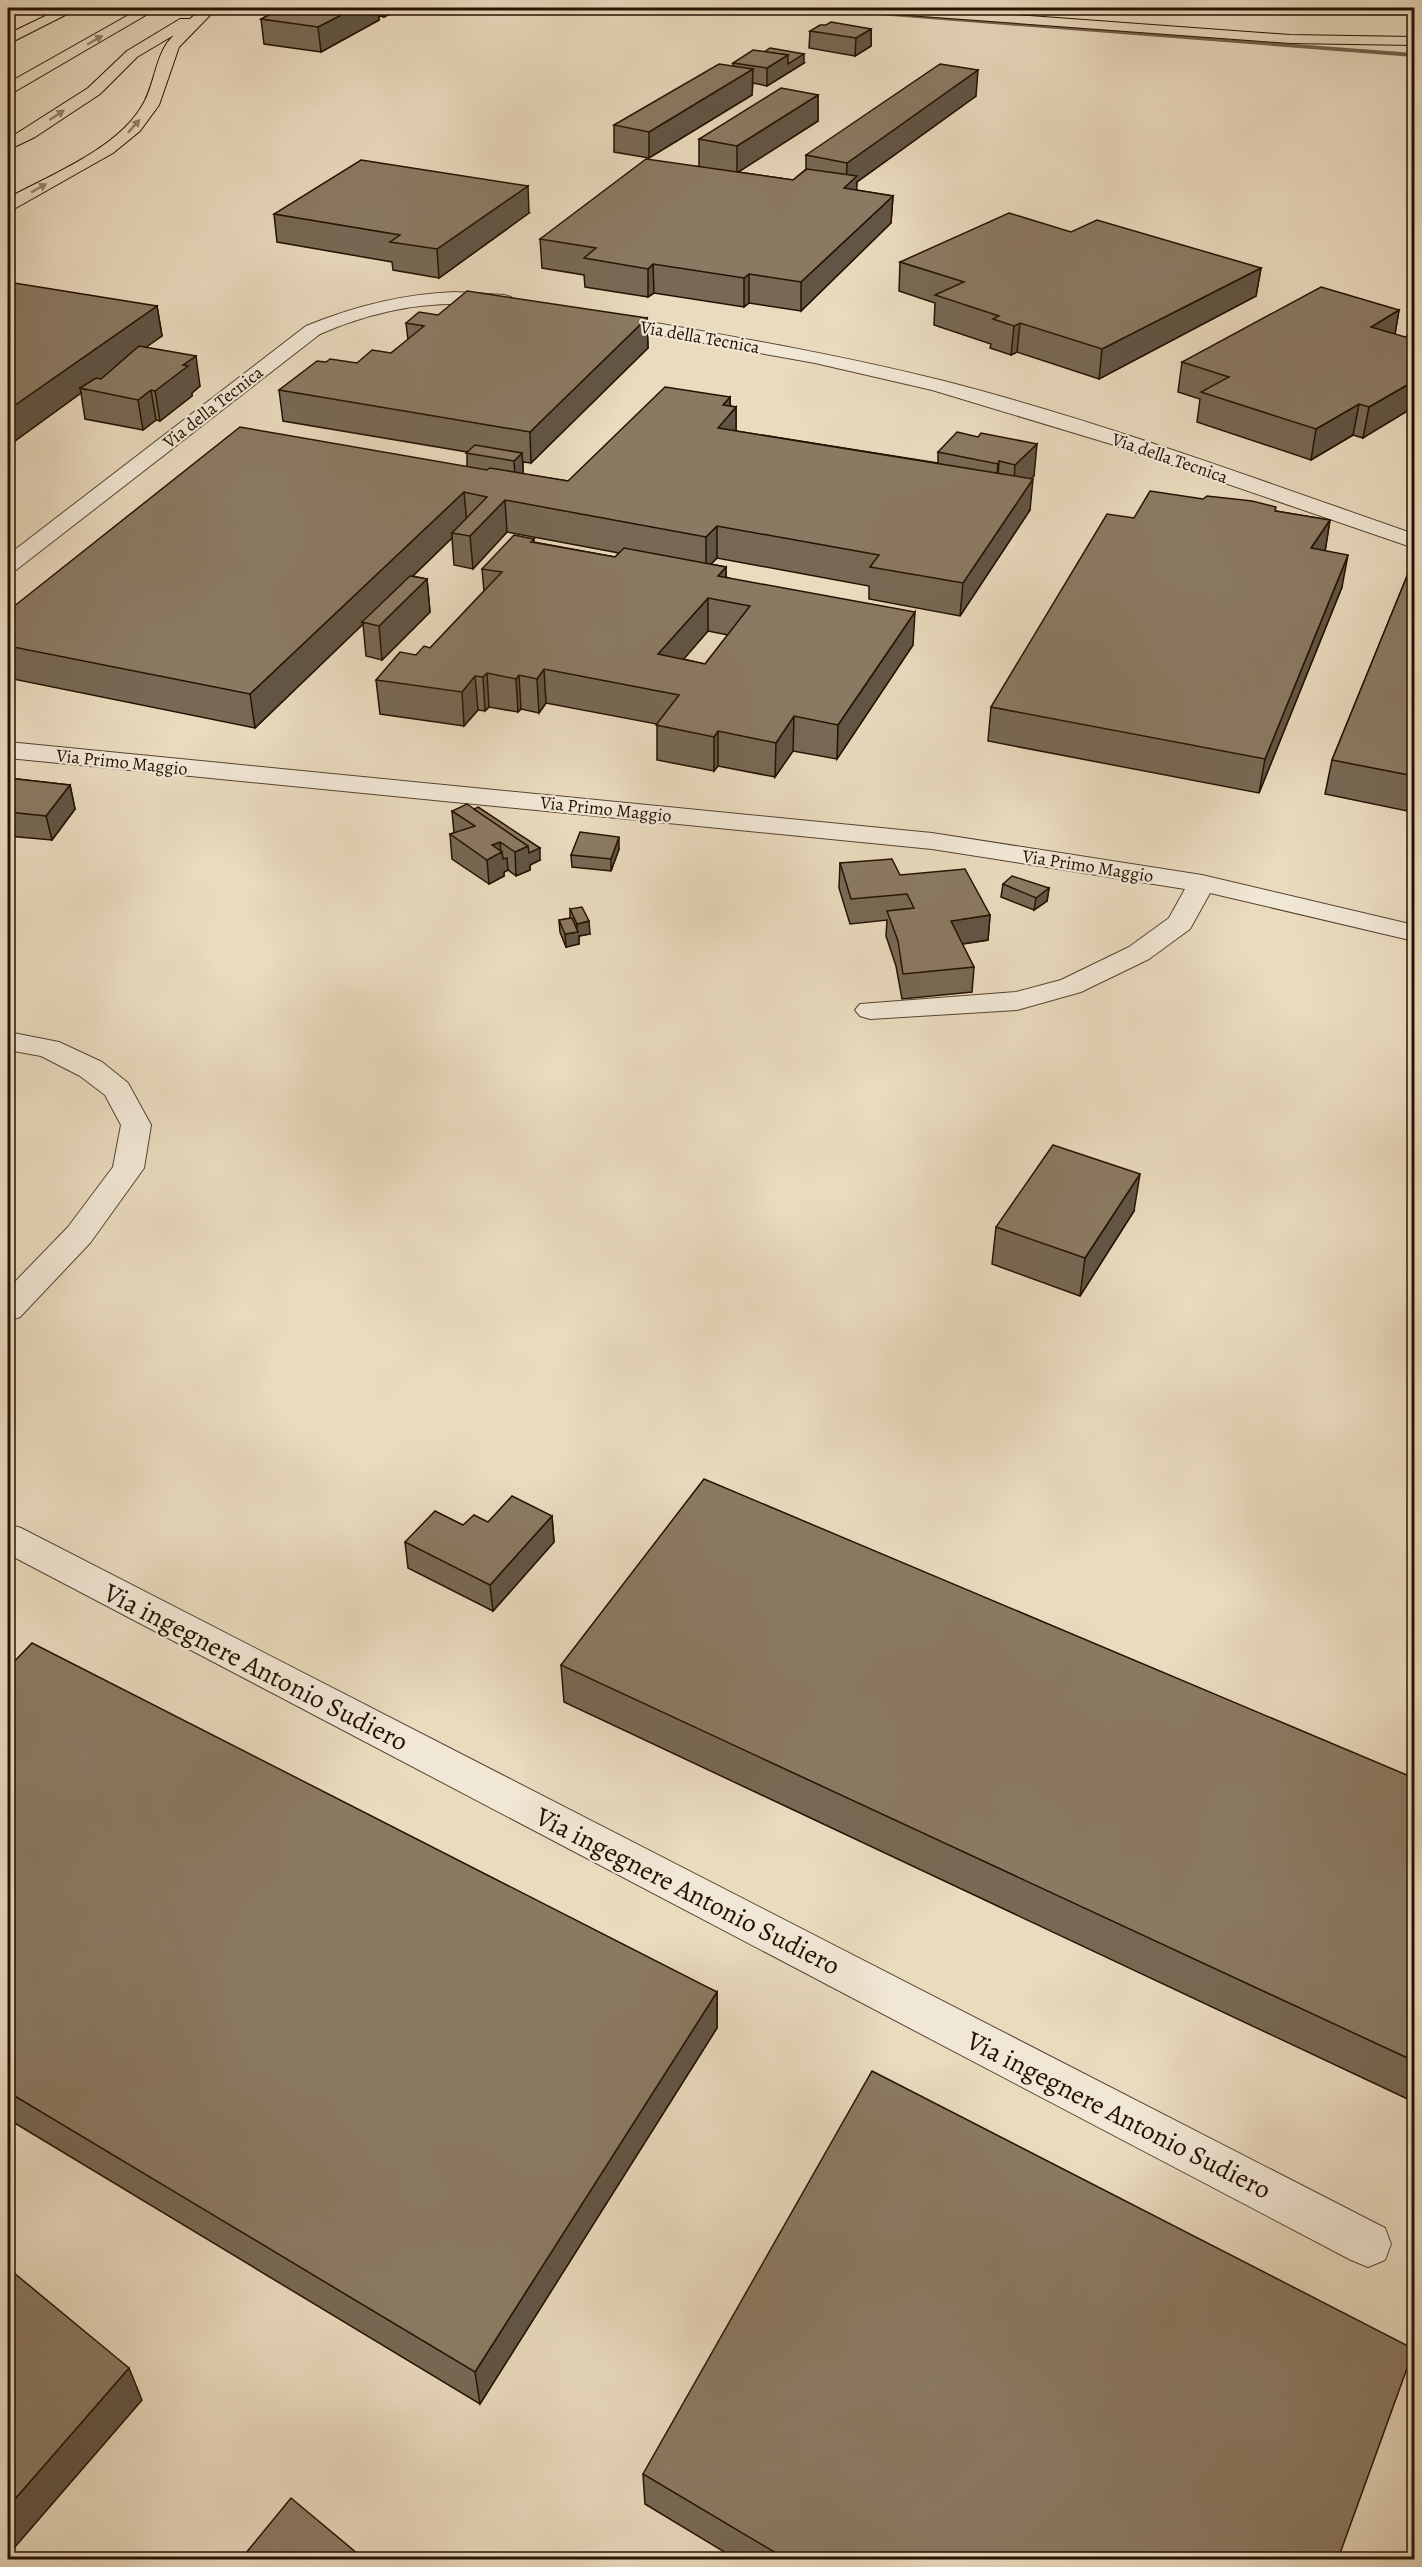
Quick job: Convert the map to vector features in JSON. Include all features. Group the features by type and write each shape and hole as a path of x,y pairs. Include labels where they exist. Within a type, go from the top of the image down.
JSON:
{"main road":[{"path":"8,38 72,8"},
{"path":"8,89 151,8"},
{"path":"8,145 29,134 94,91 132,54 210,8"},
{"path":"8,205 107,150 134,128 151,105 172,45 210,8"},
{"path":"867,8 1290,39 1414,41"},
{"path":"1017,8 1282,28 1414,32"}],"street":[{"name":"Via della Tecnica","path":"8,565 314,330 348,315 410,301 484,298 519,304"},
{"name":"Via della Tecnica","path":"588,317 833,360 939,386 1055,419 1414,541"},
{"name":"Via Primo Maggio","path":"8,750 932,841 1202,883 1414,933"},
{"path":"870,1010 1017,1001 1071,986 1139,953 1180,923 1202,883"},
{"path":"8,1041 49,1048 91,1069 117,1090 136,1125 128,1168 79,1235 8,1309"},
{"name":"Via ingegnere Antonio Sudiero","path":"8,1538 1368,2244"}],"building":[{"path":"283,8 355,8 318,27 261,19"},
{"path":"831,22 871,29 856,38 810,31"},
{"path":"770,48 804,54 788,64 788,55 764,52"},
{"path":"753,50 788,55 767,68 733,63"},
{"path":"719,64 753,69 649,132 614,125"},
{"path":"940,64 978,70 847,163 806,155"},
{"path":"781,88 818,95 737,146 699,139"},
{"path":"646,159 793,180 807,169 857,176 844,188 893,196 801,282 749,274 744,278 653,264 648,269 584,258 596,248 540,239"},
{"path":"361,160 528,186 437,249 390,242 400,235 274,214"},
{"path":"1009,213 1071,232 1097,220 1261,268 1102,349 1020,323 1014,326 993,319 999,316 935,295 964,282 900,262"},
{"path":"8,282 157,306 8,410"},
{"path":"1321,287 1399,310 1371,327 1405,337 1414,331 1414,381 1369,407 1359,404 1316,429 1201,392 1229,377 1182,362"},
{"path":"467,291 647,318 530,432 279,390 317,361 326,362 330,359 357,363 372,350 391,353 424,326 406,323 419,312 438,315"},
{"path":"139,346 196,356 183,365 188,366 155,391 151,390 138,400 80,388 96,378 101,379"},
{"path":"665,387 730,397 723,405 736,407 718,428 1033,479 963,583 870,567 879,555 717,526 706,537 505,500 470,536 452,533 487,497 464,492 250,694 8,646 8,611 240,427 487,470 490,468 568,481"},
{"path":"957,432 978,437 981,433 1037,444 1015,465 999,461 998,464 938,452"},
{"path":"475,445 522,453 514,461 466,453"},
{"path":"1150,491 1203,499 1207,496 1252,501 1276,507 1275,511 1330,520 1311,548 1348,555 1265,759 991,707 1107,514 1134,518"},
{"path":"514,535 534,539 531,542 615,557 624,548 726,567 718,576 915,612 838,725 794,716 776,743 718,731 714,737 656,725 679,695 544,669 537,679 519,675 516,679 487,673 483,677 475,676 462,692 376,680 400,652 416,655 424,646 430,648 502,572 482,569","holes":["708,598 750,606 705,664 658,654"]},
{"path":"1414,559 1414,776 1332,760"},
{"path":"410,576 427,579 379,626 362,622"},
{"path":"8,778 70,785 46,816 8,812"},
{"path":"467,804 528,846 515,852 500,842 492,845 502,852 487,860 450,834 475,826 452,811"},
{"path":"478,807 540,848 529,853 528,846 474,809"},
{"path":"580,832 619,837 611,859 571,855"},
{"path":"892,859 900,875 965,869 990,915 951,921 974,967 903,974 898,941 887,911 914,908 907,894 851,899 840,863"},
{"path":"1012,876 1049,888 1036,898 1003,884"},
{"path":"582,907 589,921 577,924 570,909"},
{"path":"572,918 578,932 565,934 559,920"},
{"path":"1053,1145 1140,1174 1085,1258 996,1227"},
{"path":"704,1479 1414,1778 1414,2061 561,1665"},
{"path":"512,1496 552,1516 490,1585 405,1542 435,1511 463,1525 474,1515 488,1522"},
{"path":"32,1643 717,1992 475,2372 8,2092 8,1668"},
{"path":"872,2071 1414,2349 1338,2559 786,2559 643,2474"},
{"path":"8,2268 129,2368 8,2507"},
{"path":"291,2498 364,2559 241,2559"}],"waterway":[{"path":"793,8 1414,55"}]}
